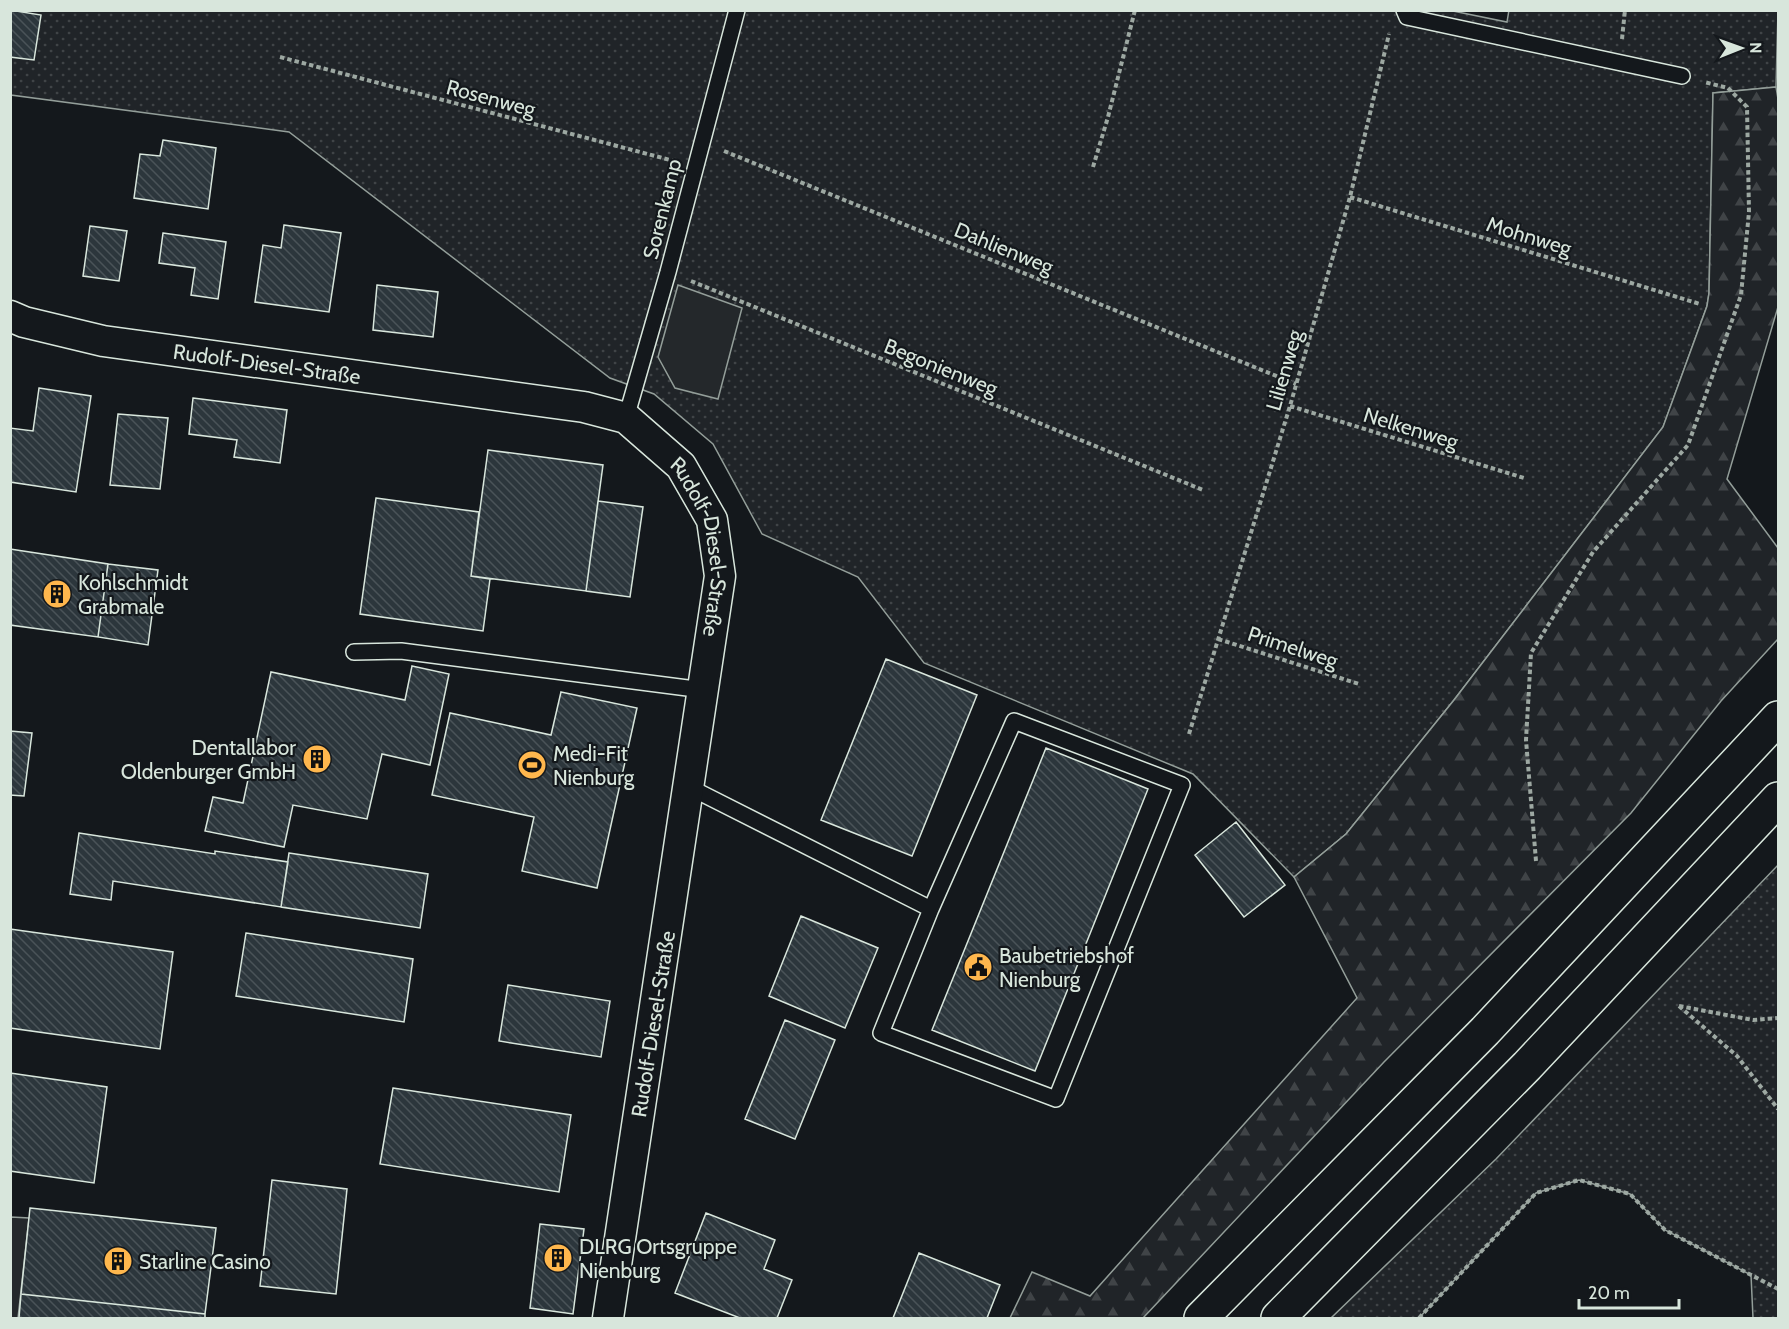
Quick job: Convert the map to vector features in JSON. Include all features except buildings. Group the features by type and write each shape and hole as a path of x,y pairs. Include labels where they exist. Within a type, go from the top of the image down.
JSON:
{"highway":[{"path":"1201,1318 1485,1031 1779,718"},
{"path":"1278,1318 1527,1066 1779,799"}],"street":[{"name":"Rudolf-Diesel-Straße","path":"10,316 24,322 103,341 584,408 626,418 681,466 712,520 720,576 608,1318"}],"lane":[{"name":"Sorenkamp","path":"626,418 668,272 737,10"},
{"path":"1404,10 1407,17 1682,76"},
{"path":"354,652 400,651 703,690"},
{"path":"1014,721 1182,785 1056,1099 881,1033 931,909 1014,721"},
{"path":"689,787 931,909"}],"path":[{"path":"1093,167 1135,10"},
{"name":"Lilienweg","path":"1189,734 1290,406 1350,197 1390,27"},
{"name":"Rosenweg","path":"280,57 695,166"},
{"path":"1536,861 1526,740 1531,653 1593,552 1688,445 1741,295 1749,212 1747,107 1728,88 1682,76"},
{"name":"Dahlienweg","path":"701,142 1296,384"},
{"name":"Mohnweg","path":"1350,197 1700,304"},
{"name":"Begonienweg","path":"668,272 1203,490"},
{"name":"Nelkenweg","path":"1290,406 1524,478"},
{"name":"Primelweg","path":"1218,639 1359,684"},
{"path":"1779,1018 1754,1020 1678,1006 1737,1056 1779,1109"},
{"path":"1419,1318 1536,1193 1579,1180 1630,1194 1665,1230 1779,1289"}],"green space":[{"path":"11,10 1448,10 1507,22 1509,10 1778,11 1776,87 1713,93 1709,293 1707,306 1663,427 1454,700 1346,834 1294,877 1193,774 924,663 858,577 762,534 713,444 654,394 610,378 289,132 11,95"},
{"path":"1776,87 1778,99 1778,307 1727,479 1778,548 1778,639 1721,701 1631,813 1384,1062 1143,1318 1010,1318 1032,1272 1090,1296 1357,998 1294,877 1346,834 1454,700 1663,427 1707,306 1709,293 1713,93"},
{"path":"1778,865 1778,1318 1753,1318 1751,1275 1665,1230 1630,1194 1579,1180 1536,1193 1419,1318 1331,1318 1496,1159"}],"shaded area":[{"path":"678,285 742,308 718,399 675,388 658,357"},
{"path":"11,1217 29,1218 18,1318 11,1318"}],"place":[{"name":"Kohlschmidt Grabmale","path":"57,594"},
{"name":"Dentallabor Oldenburger GmbH","path":"317,759"},
{"name":"Medi-Fit Nienburg","path":"532,765"},
{"name":"Baubetriebshof Nienburg","path":"978,967"},
{"name":"DLRG Ortsgruppe Nienburg","path":"558,1258"},
{"name":"Starline Casino","path":"118,1261"}]}
